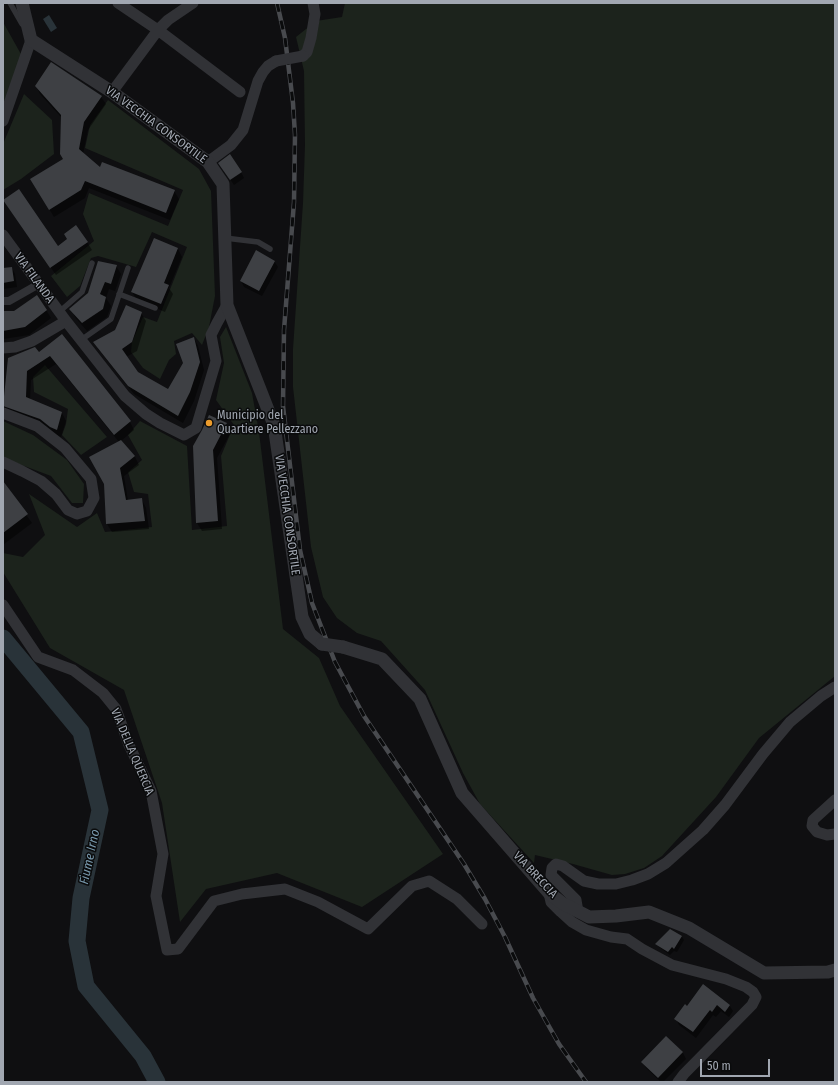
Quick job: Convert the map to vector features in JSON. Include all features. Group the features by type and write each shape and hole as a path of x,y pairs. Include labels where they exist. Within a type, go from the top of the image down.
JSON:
{"street":[{"path":"3,120 31,40 22,3"},
{"path":"118,3 158,30 240,92"},
{"path":"112,92 158,30 168,20 193,3"},
{"path":"208,162 231,145 243,130 258,81 268,66 276,61 304,56 307,52 315,14 313,3"},
{"name":"VIA VECCHIA CONSORTILE","path":"31,40 112,92 208,162 222,184 228,305 274,425 302,617"},
{"name":"VIA FILANDA","path":"3,235 63,316"},
{"path":"3,301 9,301 39,284"},
{"path":"3,348 15,347 32,341 63,316 125,396 146,414 184,435 196,428 216,362 211,335 228,305"},
{"path":"3,414 37,426 66,448 91,479 94,498 87,511 77,514 68,510 56,494 41,481 22,470 3,462"},
{"name":"VIA DELLA QUERCIA","path":"3,605 38,657 73,670 103,693 116,709 129,745 151,791 163,854 156,896 167,950 178,949 214,901 242,894 285,889 318,902 368,929 412,886 429,881 457,899 482,924"},
{"name":"VIA BRECCIA","path":"302,617 310,634 322,644 343,647 382,659 420,700 462,793 549,893 562,903 578,912"},
{"name":"VIA BRECCIA","path":"578,912 576,900 551,875 552,868 556,864 563,866 584,881 598,884 616,884 642,876 666,863 703,830 725,805 763,754 790,722 821,696 835,687"},
{"path":"835,800 813,820 812,826 817,832 822,834 835,834"},
{"path":"549,893 552,902 561,912 572,922 586,930 611,937 627,939 642,950 672,965 726,979 746,987 753,992 756,997 752,1005 684,1074 678,1082"},
{"path":"578,912 589,917 616,916 649,912 689,928 764,973 828,972 835,970"}],"lane":[{"path":"10,3 31,40"},
{"path":"225,238 258,242 270,250"},
{"path":"63,316 82,292 92,263"},
{"path":"81,340 111,318 128,268"},
{"path":"119,294 155,308"}],"shaded area":[{"path":"345,3 835,3 835,676 759,738 716,797 662,856 644,868 625,874 612,875 535,855 534,863 480,804 463,773 425,690 381,641 357,633 337,618 323,597 311,547 293,387 293,349 303,203 305,145 304,71 296,37 316,21 342,17"},
{"path":"49,15 57,28 51,32 43,19"},
{"path":"3,22 22,56 3,105"},
{"path":"24,94 52,120 54,154 21,179 3,190 3,144"},
{"path":"108,100 199,169 211,191 215,296 209,327 202,345 192,333 174,341 176,354 169,360 160,379 143,368 131,352 132,342 143,317 157,322 187,247 152,232 136,267 98,256 91,258 80,286 67,297 51,276 94,241 83,214 89,193 168,226 183,190 85,148 90,125"},
{"path":"226,327 252,393 259,432 283,629 319,658 340,706 443,854 362,907 277,873 206,889 180,922 162,803 124,690 50,648 3,572 3,553 23,557 45,535 29,494 77,527 97,513 105,532 152,527 148,494 134,492 128,472 142,460 128,435 140,421 187,446 192,530 227,526 221,456 234,425 216,400 224,363 220,337"},
{"path":"45,365 107,437 81,455 62,435 66,424 68,409 34,392 33,377"},
{"path":"3,421 33,435 67,460 84,484 83,503 72,503 51,476 3,458"}],"building":[{"path":"51,62 102,96 84,122 79,149 100,167 102,162 175,190 166,213 85,181 81,190 49,210 30,179 63,159 60,154 61,115 35,86"},
{"path":"230,154 242,172 230,180 218,163"},
{"path":"19,189 58,246 67,239 64,234 76,225 88,242 50,268 3,200"},
{"path":"154,238 178,248 164,283 169,285 161,304 131,292"},
{"path":"256,250 275,261 259,291 240,281"},
{"path":"98,261 117,265 111,284 105,282 100,294 106,297 103,309 82,323 69,309 88,293"},
{"path":"12,267 14,281 3,283 3,268"},
{"path":"37,295 47,310 25,327 3,331 3,311 14,311"},
{"path":"126,305 142,312 132,342 122,349 138,372 168,389 183,363 176,344 194,337 200,362 190,392 178,416 128,386 93,342 115,330"},
{"path":"62,334 131,421 114,435 50,356 27,371 26,397 62,412 57,430 50,427 40,419 3,406 8,358 35,347 39,352"},
{"path":"209,415 227,423 213,450 218,521 196,523 193,446"},
{"path":"121,440 135,456 120,468 126,500 142,498 145,521 106,524 104,484 89,457"},
{"path":"3,481 28,514 3,533"},
{"path":"670,929 682,936 674,949 672,947 668,952 655,944"},
{"path":"703,984 730,1005 725,1012 717,1005 712,1012 710,1010 693,1032 674,1019 685,1004 687,1006"},
{"path":"666,1036 683,1052 658,1078 641,1062"}],"waterway":[{"name":"Fiume Irno","path":"3,638 81,732 100,810 81,898 77,941 86,986 143,1056 157,1082"}],"railway":[{"path":"277,3 285,38 293,103 295,135 294,202 284,330 283,406 300,550 312,603 335,662 364,716 464,864 505,937 533,998 559,1044 586,1082"}],"place":[{"name":"Municipio del Quartiere Pellezzano","path":"209,423"}]}
